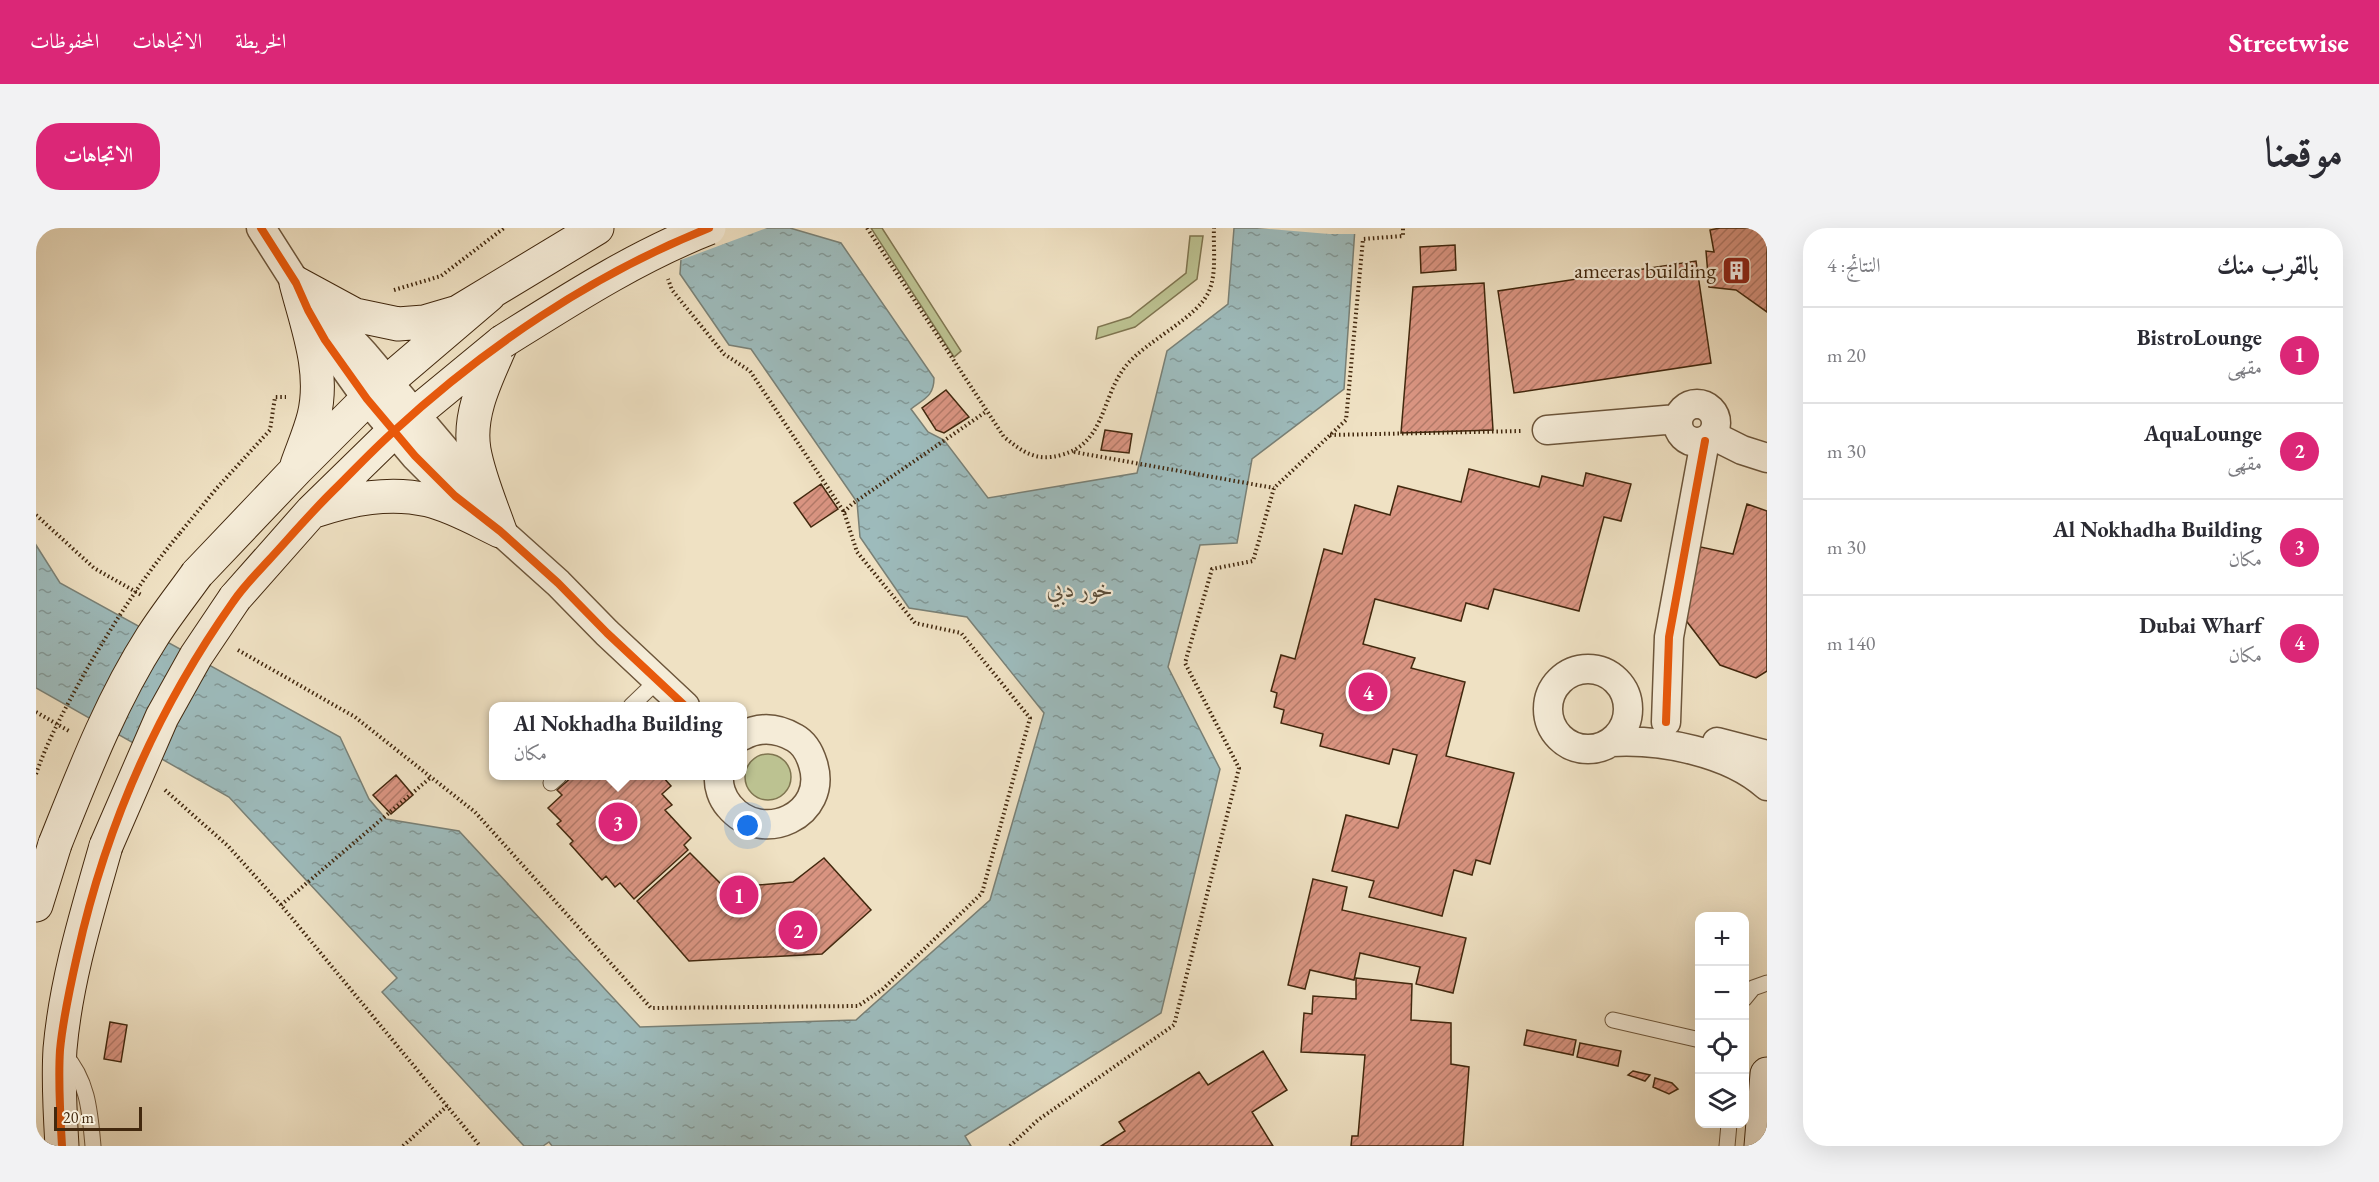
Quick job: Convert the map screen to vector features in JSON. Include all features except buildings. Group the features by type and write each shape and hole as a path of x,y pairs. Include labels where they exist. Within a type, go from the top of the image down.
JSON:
{"street":[{"path":"261,228 296,283 325,340 377,390 404,423 455,496 500,531 558,583 681,702"},
{"path":"296,283 355,315 398,324 424,322 458,312 597,228"},
{"path":"62,1146 59,1105 60,1050 65,1010 83,928 106,846 162,717 196,656 235,598 312,512 404,423 502,342 593,285 681,239 709,228"},
{"path":"296,283 315,354 317,375 314,416 296,470"},
{"path":"37,897 55,844 115,704 152,638 197,574 296,470 377,390 489,295"},
{"path":"500,531 474,450 473,429 481,388 502,342"},
{"path":"1547,430 1677,420 1681,411 1696,404 1712,411 1716,419 1716,427 1709,438 1687,528 1669,637 1679,734"},
{"path":"1709,438 1767,458"},
{"path":"312,512 350,499 405,497 429,500 500,531"},
{"path":"1627,695 1627,721 1621,733 1611,742 1597,749 1581,749 1567,744 1555,733 1548,719 1547,704 1552,689 1562,677 1576,670 1592,668 1606,672 1619,682 1627,695 1679,734 1742,767 1767,786"},
{"path":"719,780 724,800 736,815 753,824 780,823 789,820 804,808 813,792 815,772 810,754 798,740 782,731 763,729 747,734"},
{"path":"1611,742 1646,742 1679,734 1767,755"},
{"path":"1761,1146 1767,1074"}],"lane":[{"path":"635,702 657,681"},
{"path":"1749,994 1754,988 1767,982"},
{"path":"1613,1020 1695,1039"},
{"path":"60,1050 73,1064 83,1084 90,1107 93,1146"},
{"path":"1727,1146 1729,1128"}],"path":[{"path":"441,276 504,228"},
{"path":"867,228 1004,436 1024,453 1049,458 1074,452 1274,488"},
{"path":"1074,452 1093,434 1112,388 1125,367 1142,350 1202,303 1209,292 1213,279 1214,228"},
{"path":"1010,1146 1038,1120 1174,1025 1239,768 1185,663 1212,569 1253,561 1274,488 1346,420 1363,239 1402,236 1403,228"},
{"path":"844,512 852,504 987,411"},
{"path":"1330,435 1547,430"},
{"path":"36,774 46,746 113,623 151,568 180,533"},
{"path":"36,712 71,732"},
{"path":"281,904 430,778"},
{"path":"161,786 228,846 281,904 480,1146"},
{"path":"403,1146 447,1106"}],"green space":[{"path":"871,228 882,228 961,351 954,357"},
{"path":"1190,236 1203,236 1197,279 1135,327 1096,339 1098,327 1130,317 1186,273"},
{"path":"768,754 777,756 789,768 791,777 789,786 777,798 768,800 759,798 747,786 747,768 759,756"}],"water":[{"name":"خور دبي","path":"670,228 790,228 841,243 934,378 930,394 911,409 928,432 944,440 988,498 1137,473 1167,351 1228,304 1234,228 1355,228 1344,389 1252,459 1237,543 1200,545 1168,667 1220,769 1161,1013 965,1136 971,1146 552,1146 549,1142 543,1146 524,1146 382,992 397,978 229,797 36,688 36,545 60,583 340,737 369,799 386,819 459,831 640,1027 856,1020 990,900 1044,713 967,617 909,608 860,537 857,502 751,349 729,345 680,274 681,259"}],"pier":[{"path":"667,228 767,228 678,261"},
{"path":"1257,228 1358,228 1358,234 1329,234"}],"cycle path":[{"path":"261,228 296,283 325,340 367,399 415,456 455,496 500,531 558,583 681,702"},
{"path":"62,1146 59,1074 63,1026 77,956 103,862 137,771 158,727 206,642 237,596 311,514 372,452 464,371 542,316 623,267 709,228"},
{"path":"1666,722 1669,637 1705,441"}],"place":[{"name":"ameeras building","path":"1737,270"},
{"name":"Dubai Wharf","path":"1368,692"},
{"name":"Al Nokhadha Building","path":"618,822"},
{"name":"BistroLounge","path":"739,895"},
{"name":"AquaLounge","path":"798,930"}]}
